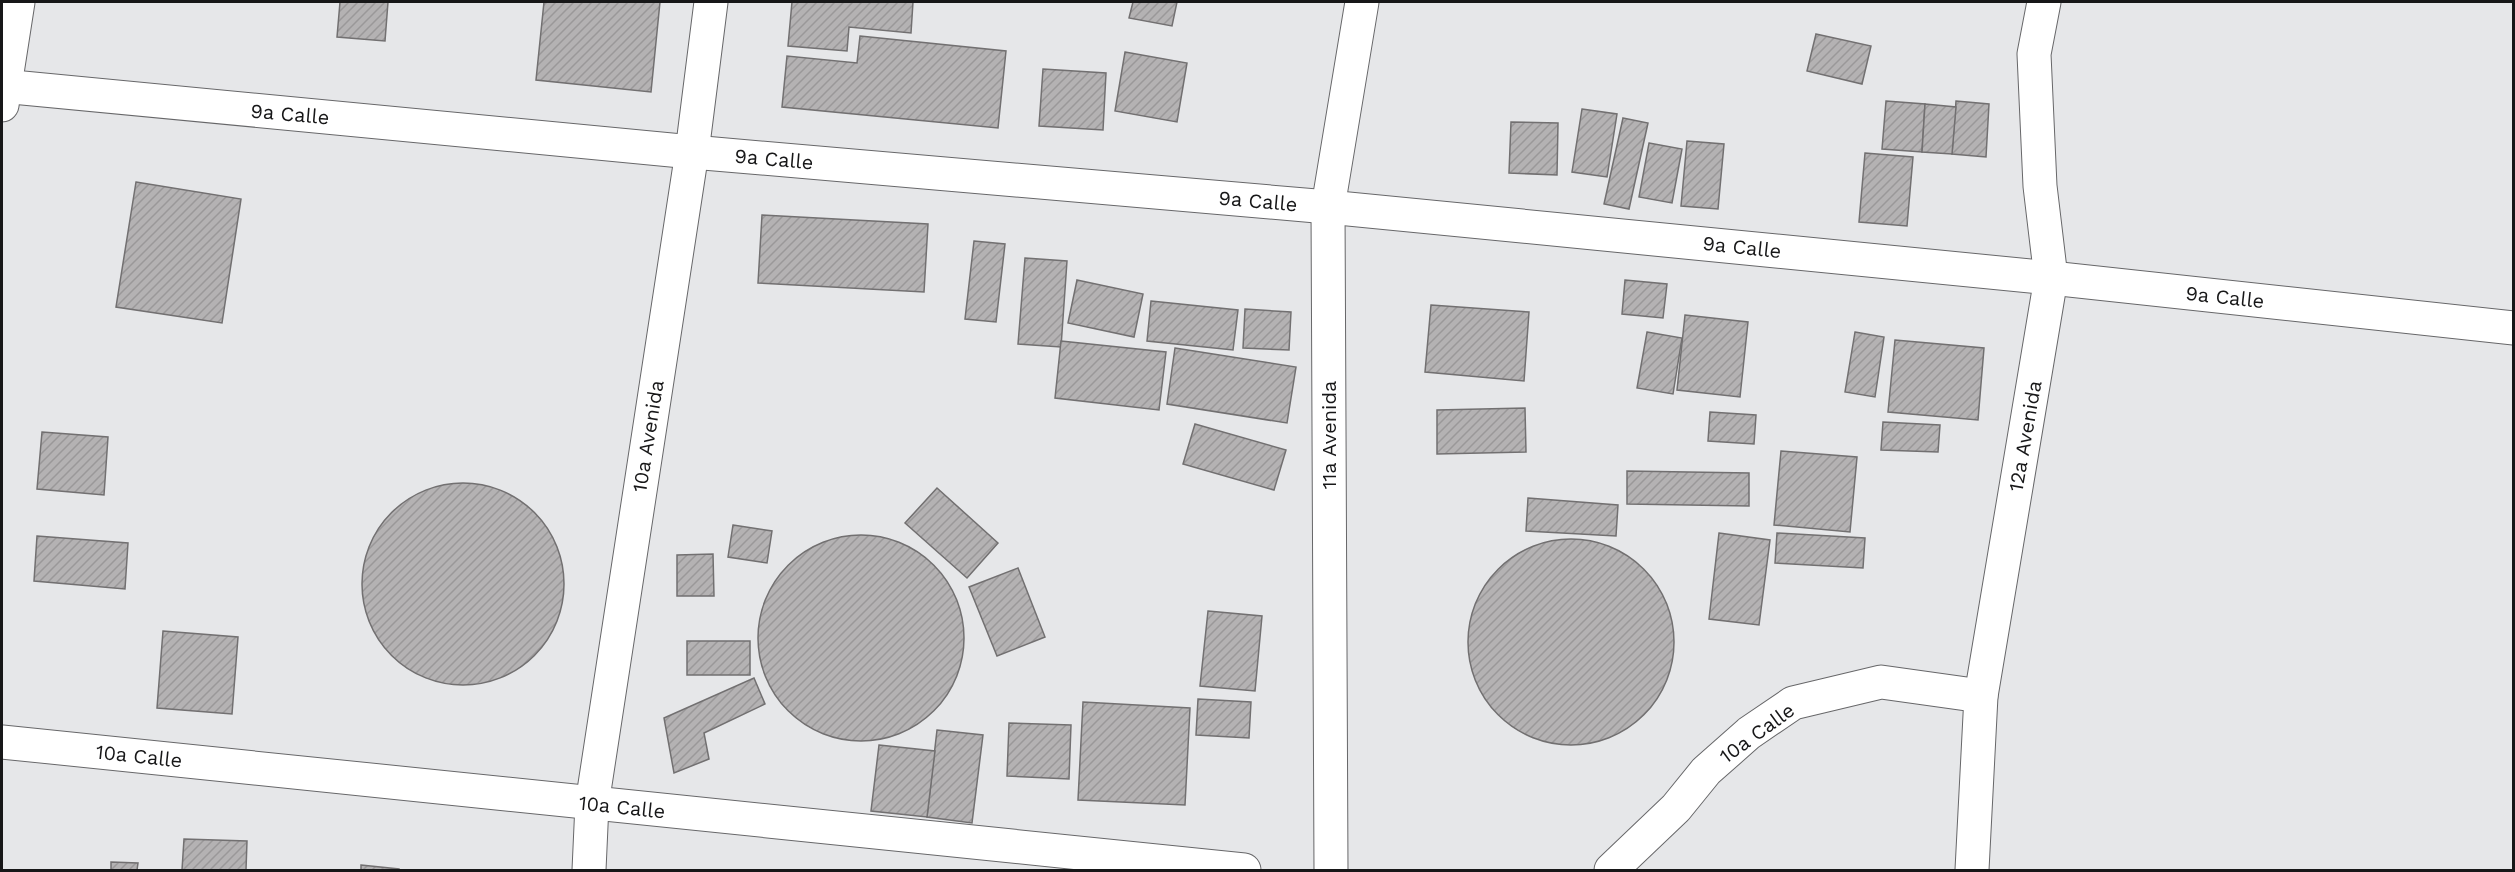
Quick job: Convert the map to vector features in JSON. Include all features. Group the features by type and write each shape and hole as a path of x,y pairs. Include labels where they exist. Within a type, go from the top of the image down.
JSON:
{"street":[{"path":"2,93 18,2"},
{"name":"10a Avenida","path":"589,870 592,804 692,152 711,2"},
{"name":"11a Avenida","path":"1331,870 1328,207 1362,2"},
{"name":"12a Avenida","path":"1972,870 1981,696 2051,278 2040,186 2034,54 2044,2"},
{"name":"9a Calle","path":"2,93 1328,207 2051,278 2514,328"},
{"name":"10a Calle","path":"1611,870 1676,808 1706,771 1749,733 1792,703 1881,682 1981,696"},
{"name":"10a Calle","path":"2,742 1244,870"}],"building":[{"path":"340,2 388,2 385,41 337,37"},
{"path":"544,2 660,2 651,92 536,80"},
{"path":"792,2 913,2 911,33 849,27 847,51 788,46"},
{"path":"1133,2 1177,2 1172,26 1129,18"},
{"path":"1816,34 1871,46 1862,84 1807,71"},
{"path":"860,36 1006,51 998,128 782,107 787,56 857,63"},
{"path":"1125,52 1187,63 1177,122 1115,111"},
{"path":"1043,69 1106,73 1103,130 1039,126"},
{"path":"1886,101 1925,104 1922,152 1882,149"},
{"path":"1956,101 1989,104 1986,157 1952,154"},
{"path":"1925,104 1956,107 1952,154 1922,152"},
{"path":"1582,109 1617,114 1607,177 1572,172"},
{"path":"1623,118 1648,123 1629,209 1604,204"},
{"path":"1511,122 1558,123 1557,175 1509,173"},
{"path":"1687,141 1724,144 1718,209 1681,206"},
{"path":"1649,143 1682,149 1672,203 1639,197"},
{"path":"1865,153 1913,157 1907,226 1859,222"},
{"path":"136,182 241,199 222,323 116,307"},
{"path":"762,215 928,224 924,292 758,283"},
{"path":"974,241 1005,244 996,322 965,319"},
{"path":"1025,258 1067,261 1061,347 1018,344"},
{"path":"1077,280 1143,294 1134,337 1068,323"},
{"path":"1625,280 1667,284 1663,318 1622,314"},
{"path":"1151,301 1238,310 1233,350 1147,341"},
{"path":"1431,305 1529,312 1524,381 1425,372"},
{"path":"1245,309 1291,312 1289,350 1243,348"},
{"path":"1685,315 1748,322 1740,397 1677,390"},
{"path":"1647,332 1682,338 1673,394 1637,388"},
{"path":"1855,332 1884,337 1875,397 1845,392"},
{"path":"1895,340 1984,348 1978,420 1888,412"},
{"path":"1061,341 1166,352 1159,410 1055,398"},
{"path":"1175,348 1296,367 1287,423 1167,404"},
{"path":"1525,408 1526,452 1437,454 1437,410"},
{"path":"1710,412 1756,415 1754,444 1708,441"},
{"path":"1883,422 1940,425 1938,452 1881,450"},
{"path":"1195,424 1286,450 1274,490 1183,464"},
{"path":"42,432 108,437 104,495 37,489"},
{"path":"1781,451 1857,457 1850,532 1774,525"},
{"path":"1627,471 1749,473 1749,506 1627,504"},
{"path":"473,483 502,490 535,512 557,545 563,564 563,604 557,623 535,656 502,678 483,684 453,685 424,678 391,656 369,623 363,604 362,574 369,545 391,512 424,490 443,484"},
{"path":"937,488 998,543 967,578 905,523"},
{"path":"1528,498 1618,505 1616,536 1526,531"},
{"path":"733,525 772,531 767,563 728,557"},
{"path":"1719,533 1770,540 1759,625 1709,619"},
{"path":"1777,533 1865,538 1863,568 1775,563"},
{"path":"851,535 871,535 891,539 910,547 934,565 952,589 960,608 964,638 960,668 952,687 934,711 910,729 891,737 871,741 851,741 831,737 812,729 796,718 781,703 770,687 762,668 758,648 758,628 762,608 770,589 781,573 796,558 812,547 831,539"},
{"path":"37,536 128,543 125,589 34,581"},
{"path":"1571,539 1591,541 1610,547 1644,569 1666,603 1672,622 1674,642 1672,662 1666,681 1644,715 1610,737 1591,743 1571,745 1551,743 1532,737 1498,715 1476,681 1470,662 1468,642 1470,622 1476,603 1498,569 1532,547 1551,541"},
{"path":"713,554 714,596 677,596 677,555"},
{"path":"1018,568 1045,637 997,656 969,587"},
{"path":"1208,611 1262,616 1255,691 1200,686"},
{"path":"163,631 238,637 232,714 157,708"},
{"path":"687,641 750,641 750,675 687,675"},
{"path":"754,678 765,704 704,733 709,759 674,773 664,718"},
{"path":"1198,699 1251,702 1249,738 1196,735"},
{"path":"1083,702 1190,708 1185,805 1078,800"},
{"path":"1009,723 1071,725 1069,779 1007,776"},
{"path":"937,730 983,735 972,823 927,817"},
{"path":"879,745 935,751 927,817 871,811"},
{"path":"184,839 247,841 246,870 182,870"},
{"path":"111,862 138,863 137,870 111,870"},
{"path":"361,865 399,869 399,870 361,870"}]}
